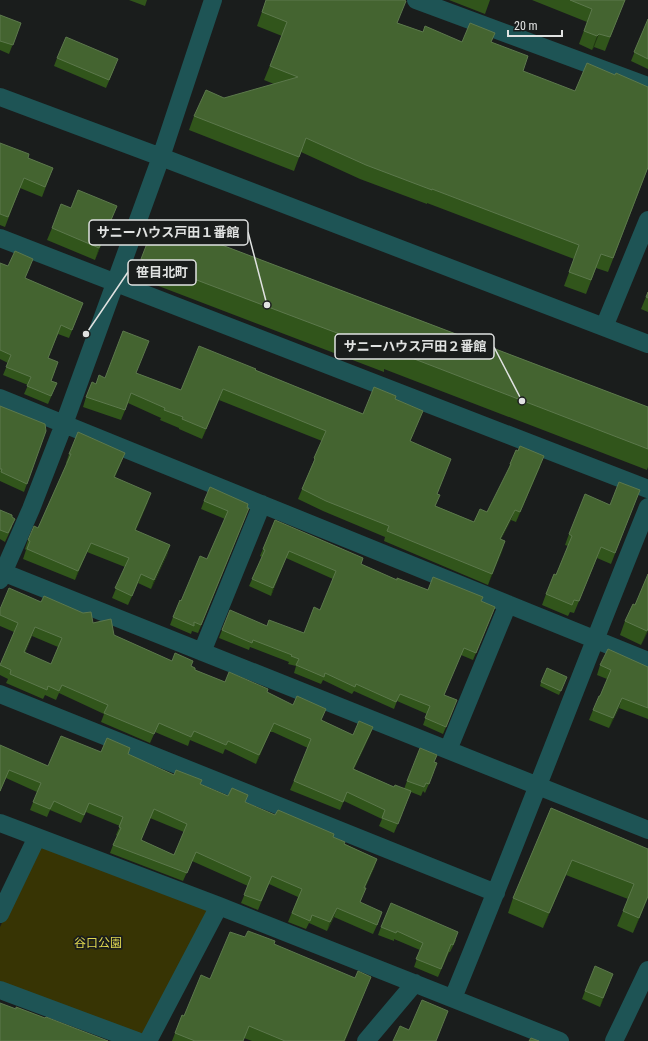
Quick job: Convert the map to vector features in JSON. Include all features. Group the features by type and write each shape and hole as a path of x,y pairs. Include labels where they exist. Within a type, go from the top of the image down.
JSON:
{"street":[{"path":"213,0 161,157 64,424 31,509 1,575 202,652 648,830"},
{"path":"416,0 648,86"},
{"path":"0,97 161,157 648,344"},
{"path":"604,327 648,220"},
{"path":"0,238 648,488"},
{"path":"0,398 648,661"},
{"path":"202,652 262,504"},
{"path":"453,998 496,893 594,640 648,507"},
{"path":"448,750 508,604"},
{"path":"0,694 496,893"},
{"path":"0,823 219,906 560,1041"},
{"path":"0,914 37,837"},
{"path":"148,1041 219,906"},
{"path":"614,1041 648,970"},
{"path":"366,1041 415,983"},
{"path":"0,990 137,1041"}],"green space":[{"name":"谷口公園","path":"39,845 210,909 144,1037 0,984 0,927"}],"building":[{"path":"266,0 404,0 406,1 397,23 423,32 425,26 462,42 470,23 495,33 491,42 528,56 523,71 575,91 587,63 615,75 616,73 648,87 648,167 613,258 601,254 591,280 569,272 579,245 366,165 306,138 299,157 194,116 206,90 224,98 298,77 270,66 287,22 262,12"},
{"path":"570,0 625,0 610,37 599,34 597,36 584,31 592,9"},
{"path":"0,15 21,23 13,45 0,41"},
{"path":"648,19 648,59 634,52"},
{"path":"66,37 118,59 109,80 57,58"},
{"path":"0,143 29,154 28,158 53,168 45,187 24,178 8,217 0,214"},
{"path":"78,190 117,206 99,248 52,228 61,204 71,208"},
{"path":"156,220 648,407 648,449 391,350 390,353 141,259"},
{"path":"15,251 33,259 25,278 83,303 72,330 61,325 48,358 58,362 51,381 57,383 51,396 27,386 31,377 6,367 11,355 0,350 0,263 8,266"},
{"path":"123,331 149,341 136,373 181,390 199,346 363,414 374,387 396,396 395,399 423,411 410,441 451,459 437,494 440,495 435,506 474,522 480,509 487,512 511,464 516,450 518,451 520,446 544,456 520,512 515,510 500,539 505,541 492,574 387,531 389,526 326,501 302,489 326,431 223,389 206,429 182,419 183,417 164,410 165,408 131,393 125,410 86,397 92,382 96,384 99,375 105,378"},
{"path":"0,406 45,424 46,431 27,484 1,472"},
{"path":"78,432 125,453 114,477 151,493 135,530 170,545 154,580 141,574 132,596 115,588 129,558 91,543 78,571 27,549 30,541 28,540 34,526 38,528 71,454 69,454"},
{"path":"619,482 640,490 615,553 601,547 579,601 574,600 572,605 546,594 554,574 556,575 572,536 569,534 585,494 610,505"},
{"path":"210,487 248,504 247,508 249,508 201,625 194,622 194,626 173,617 200,556 207,559 228,511 204,501"},
{"path":"0,510 12,515 15,519 8,533 0,530"},
{"path":"275,520 363,558 361,564 397,580 397,578 428,590 433,577 483,597 481,601 495,607 476,653 464,648 444,695 457,700 446,727 425,718 430,706 400,694 396,702 356,684 355,687 325,673 324,677 296,665 299,659 291,656 292,655 253,640 252,643 222,630 230,610 267,626 269,620 304,633 314,607 320,610 336,571 289,551 273,588 252,579 265,550 263,549"},
{"path":"648,574 647,631 625,621 633,604 635,605"},
{"path":"9,588 41,602 44,596 83,613 91,612 93,623 111,619 114,635 172,661 175,653 193,661 191,666 195,668 195,670 225,682 229,672 268,689 267,692 293,705 297,696 326,709 321,720 353,735 359,721 373,727 353,769 394,787 395,785 411,791 398,824 382,818 385,810 347,792 343,802 294,781 311,739 274,723 259,755 228,741 226,745 194,731 191,737 159,723 154,734 104,713 108,705 62,685 59,691 48,686 47,690 10,674 11,670 0,665 18,623 0,615 0,609","holes":["35,627 62,638 51,664 24,652"]},
{"path":"608,649 648,667 648,708 622,698 613,718 593,710 611,670 600,665"},
{"path":"547,668 567,677 561,691 541,682"},
{"path":"61,736 101,752 107,738 130,748 128,754 174,775 176,770 202,780 200,784 228,796 232,788 248,795 245,802 275,815 278,810 334,834 333,837 345,842 344,844 377,859 364,888 366,888 360,902 382,912 377,925 337,908 330,922 312,915 310,921 292,913 302,889 272,876 261,901 244,895 251,877 196,852 187,873 113,845 121,828 119,827 123,817 89,803 84,815 54,801 50,809 33,802 41,783 9,770 0,791 0,745 48,766","holes":["154,809 187,824 174,855 141,840"]},
{"path":"420,748 437,755 434,762 437,763 429,784 426,783 424,787 407,781"},
{"path":"551,808 648,849 648,896 639,918 623,911 634,884 572,860 549,913 513,898"},
{"path":"391,903 458,932 453,945 451,944 441,969 416,959 423,943 397,931 396,933 381,927"},
{"path":"248,931 275,941 274,944 355,978 358,971 371,977 344,1041 285,1041 249,1026 243,1041 195,1041 175,1033 182,1015 184,1016 201,975 210,979 230,932 245,937"},
{"path":"595,966 613,974 603,998 585,991"},
{"path":"422,1000 448,1011 436,1041 393,1041 400,1026 409,1030"},
{"path":"0,1003 16,1009 16,1007 45,1018 46,1017 108,1041 0,1041"},
{"path":"531,1038 539,1041 529,1041"}],"place":[{"name":"サニーハウス戸田１番館","path":"267,305"},
{"name":"笹目北町","path":"86,334"},
{"name":"サニーハウス戸田２番館","path":"522,401"}]}
